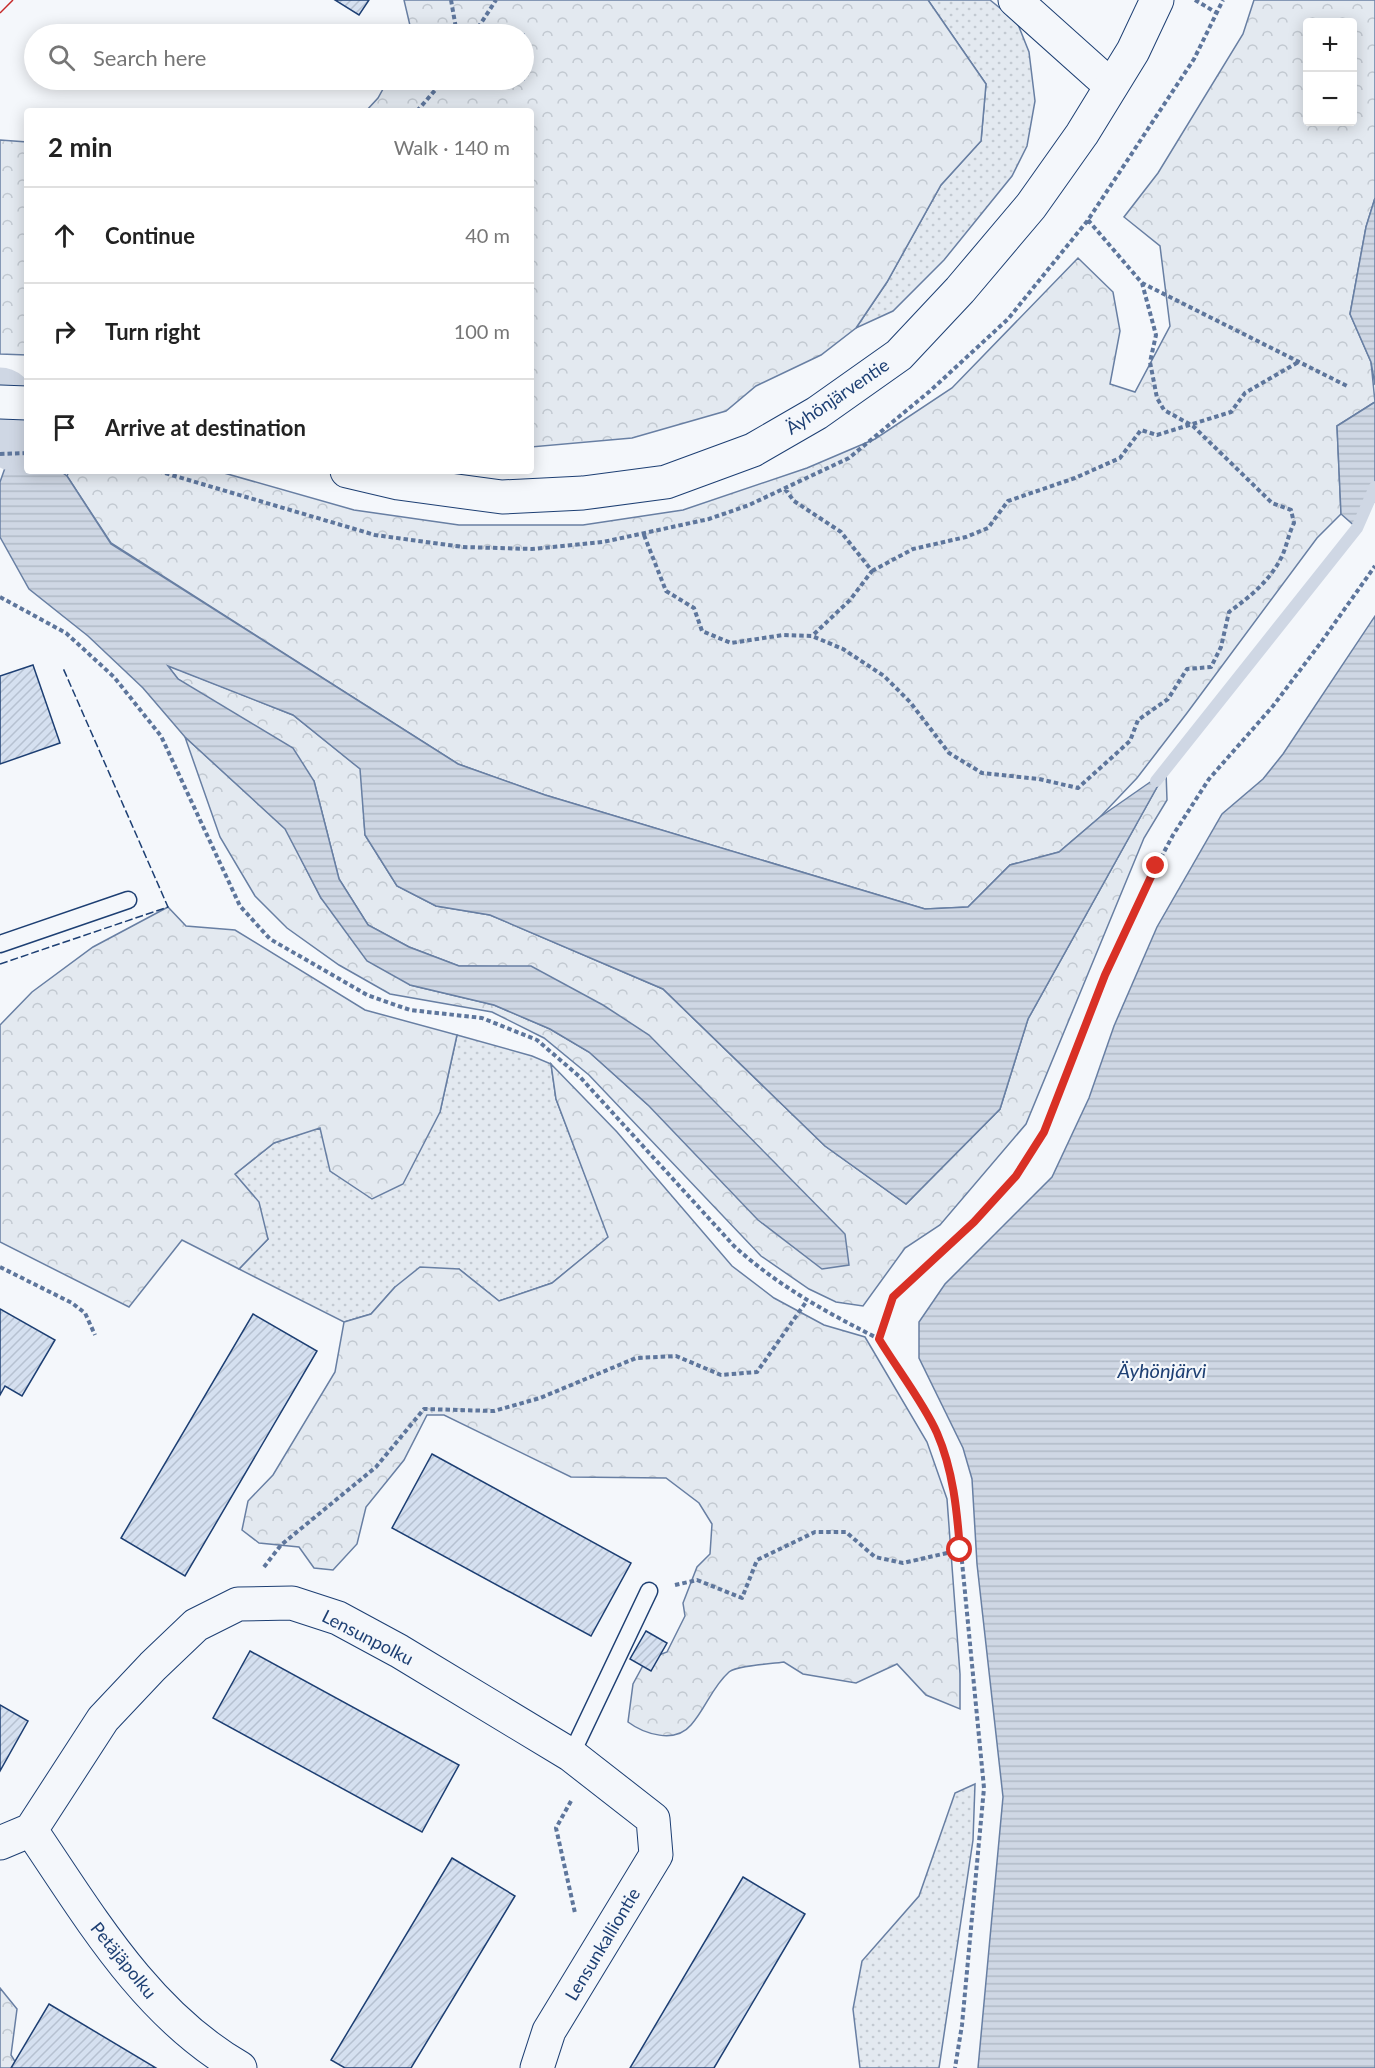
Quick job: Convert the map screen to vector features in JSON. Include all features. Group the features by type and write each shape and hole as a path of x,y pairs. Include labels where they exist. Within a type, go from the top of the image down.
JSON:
{"street":[{"path":"1015,0 1111,86"},
{"name":"Äyhönjärventie","path":"360,474 398,483 502,497 571,494 666,482 753,450 818,413 899,355 960,290 1031,206 1082,134 1133,51 1157,0"},
{"path":"0,402 24,402"},
{"name":"Lensunpolku","path":"31,1830 103,1719 196,1625 237,1604 292,1603 338,1618 399,1651 580,1762 653,1820"},
{"name":"Lensunkalliontie","path":"537,2068 549,2031 656,1855 653,1820"},
{"path":"0,1843 31,1830"},
{"name":"Petäjäpolku","path":"31,1830 116,1956 158,2001 216,2054 240,2068"}],"lane":[{"path":"0,945 128,900"},
{"path":"580,1762 650,1591"}],"path":[{"path":"451,0 455,24"},
{"path":"480,24 496,0"},
{"path":"1195,0 1217,13"},
{"path":"168,474 375,535 463,547 532,549 644,535 710,519 784,489 849,458 930,392 1008,319 1088,220 1194,59 1222,0"},
{"path":"420,108 435,90"},
{"path":"1088,220 1142,283 1347,386"},
{"path":"644,535 666,591 694,608 702,631 731,643 783,635 812,636 843,649 884,676 910,702 949,753 982,773 1039,779 1078,788 1130,741 1138,720 1168,699 1187,669 1211,667 1221,646 1229,612 1262,588 1283,553 1286,538 1294,523 1291,510 1272,503 1193,426 1164,410 1157,398 1150,362 1156,336 1142,283"},
{"path":"812,636 850,600 872,571 913,549 966,537 988,528 1008,501 1075,478 1120,458 1141,430 1157,435 1193,426 1231,412 1245,393 1300,361"},
{"path":"0,454 24,453"},
{"path":"784,489 794,501 842,532 872,571"},
{"path":"879,1339 893,1297 974,1222 1016,1176 1044,1132 1105,975 1148,882 1173,836 1209,779 1308,660 1375,566"},
{"path":"0,597 66,633 114,677 148,719 161,736 240,906 270,939 367,995 410,1010 482,1018 537,1040 580,1077 734,1246 760,1270 806,1302 879,1339 937,1432 950,1475 957,1510 984,1788 962,2025 955,2068"},
{"path":"0,1267 72,1303 85,1312 95,1335"},
{"path":"237,1604 281,1545 376,1467 424,1408 494,1411 540,1398 636,1358 676,1356 721,1376 757,1372 806,1302"},
{"path":"650,1591 697,1580 742,1598 758,1560 815,1532 846,1532 875,1557 903,1563 960,1550"},
{"path":"571,1921 576,1911 556,1828 580,1762"}],"green space":[{"path":"404,0 928,0 986,84 981,141 941,185 887,282 856,328 821,355 756,386 726,411 632,438 534,447 534,108 369,108 382,90 534,90 534,24 410,24"},
{"path":"928,0 990,0 1017,22 1029,52 1035,101 1027,146 1012,176 944,260 893,311 856,328 887,282 941,185 981,141 986,84"},
{"path":"1254,0 1375,0 1375,198 1366,227 1350,314 1371,362 1375,402 1337,426 1341,514 1317,538 1137,778 1100,817 1059,852 1010,865 968,907 925,909 545,795 458,764 111,543 67,476 68,474 228,474 354,510 459,525 583,525 683,510 807,468 875,439 952,388 1078,258 1113,292 1120,331 1110,384 1135,392 1170,326 1160,246 1124,217 1158,173 1243,34"},
{"path":"0,140 24,142 24,355 0,354"},
{"path":"167,665 293,715 361,769 365,835 397,886 436,906 490,915 663,989 825,1146 906,1204 1000,1109 1028,1019 1166,771 1167,800 1144,838 1026,1124 940,1225 905,1248 863,1306 836,1302 809,1289 761,1256 589,1075 544,1038 492,1012 390,994 339,965 287,928 255,896 220,837 185,737 286,829 321,898 410,985 494,1005 550,1029 589,1052 648,1105 531,967 459,966 409,947 368,925 339,879 314,781 178,679"},
{"path":"168,907 186,926 235,930 365,1010 457,1035 440,1112 403,1184 372,1199 330,1171 320,1128 274,1143 235,1174 259,1202 268,1239 239,1269 182,1240 129,1307 0,1242 0,1025 32,992 93,947"},
{"path":"457,1035 532,1056 551,1064 556,1099 609,1237 552,1283 499,1301 459,1269 395,1287 371,1314 344,1322 239,1269 268,1239 235,1174 274,1143 320,1127 440,1112"},
{"path":"551,1064 617,1132 732,1266 774,1298 824,1325 865,1337 927,1442 947,1499 960,1674 960,1709 926,1695 897,1664 856,1683 803,1674 784,1662 747,1666 729,1672 718,1684 701,1712 684,1731 668,1736 642,1730 628,1722 633,1684 646,1660 667,1652 685,1616 683,1603 697,1567 710,1554 712,1524 699,1503 666,1478 571,1477 444,1415 427,1415 404,1460 366,1507 357,1544 333,1570 314,1568 299,1547 259,1543 242,1530 248,1501 273,1475 335,1372 344,1322 371,1314 395,1287 420,1267 459,1269 499,1301 552,1283 608,1237 556,1099"},
{"path":"975,1784 973,1840 939,2068 860,2068 853,2009 862,1961 919,1896 955,1793"},
{"path":"0,1988 17,2009 11,2055 19,2068 0,2068"}],"water":[{"path":"1375,198 1375,385 1371,362 1350,314 1366,227"},
{"path":"1375,402 1375,500 1357,528 1341,514 1337,426"},
{"path":"16,437 24,444 24,474 64,474 67,476 111,544 458,764 545,795 925,909 968,907 1010,865 1059,852 1100,817 1166,771 1028,1019 1000,1109 906,1204 825,1146 663,989 490,915 436,906 397,886 365,835 360,769 293,715 168,666 178,679 293,748 314,781 339,879 368,925 409,947 459,966 531,966 603,1005 649,1035 845,1234 849,1265 822,1269 758,1220 648,1105 589,1052 550,1029 494,1005 410,985 367,961 321,898 285,829 185,737 143,688 88,636 29,589 0,537 0,482"},
{"name":"Äyhönjärvi","path":"1375,616 1375,2068 978,2068 1003,1797 977,1564 972,1479 963,1448 919,1358 919,1322 945,1284 1052,1177 1089,1098 1114,1026 1157,927 1222,814 1263,779 1283,754"}],"building":[{"path":"335,0 369,0 359,15"},
{"path":"33,665 60,743 0,764 0,676"},
{"path":"0,1309 55,1340 22,1396 5,1386 0,1395"},
{"path":"253,1314 317,1351 185,1576 121,1538"},
{"path":"432,1454 631,1563 591,1636 392,1528"},
{"path":"646,1631 667,1643 651,1671 630,1659"},
{"path":"250,1651 459,1765 422,1832 213,1718"},
{"path":"0,1705 28,1721 0,1771"},
{"path":"452,1858 515,1896 411,2068 345,2068 331,2060"},
{"path":"743,1877 805,1914 714,2068 630,2068"},
{"path":"49,2004 156,2068 11,2068"}],"waterway":[{"path":"0,402 16,437"},
{"path":"1156,781 1357,528 1375,487"}],"fence":[{"path":"0,964 168,907 63,668"}],"power":[{"path":"0,13 13,0"}],"route":[{"path":"960,1550 957,1510 950,1475 937,1432 879,1339 893,1297 974,1222 1016,1176 1044,1132 1105,975 1156,866"}]}
